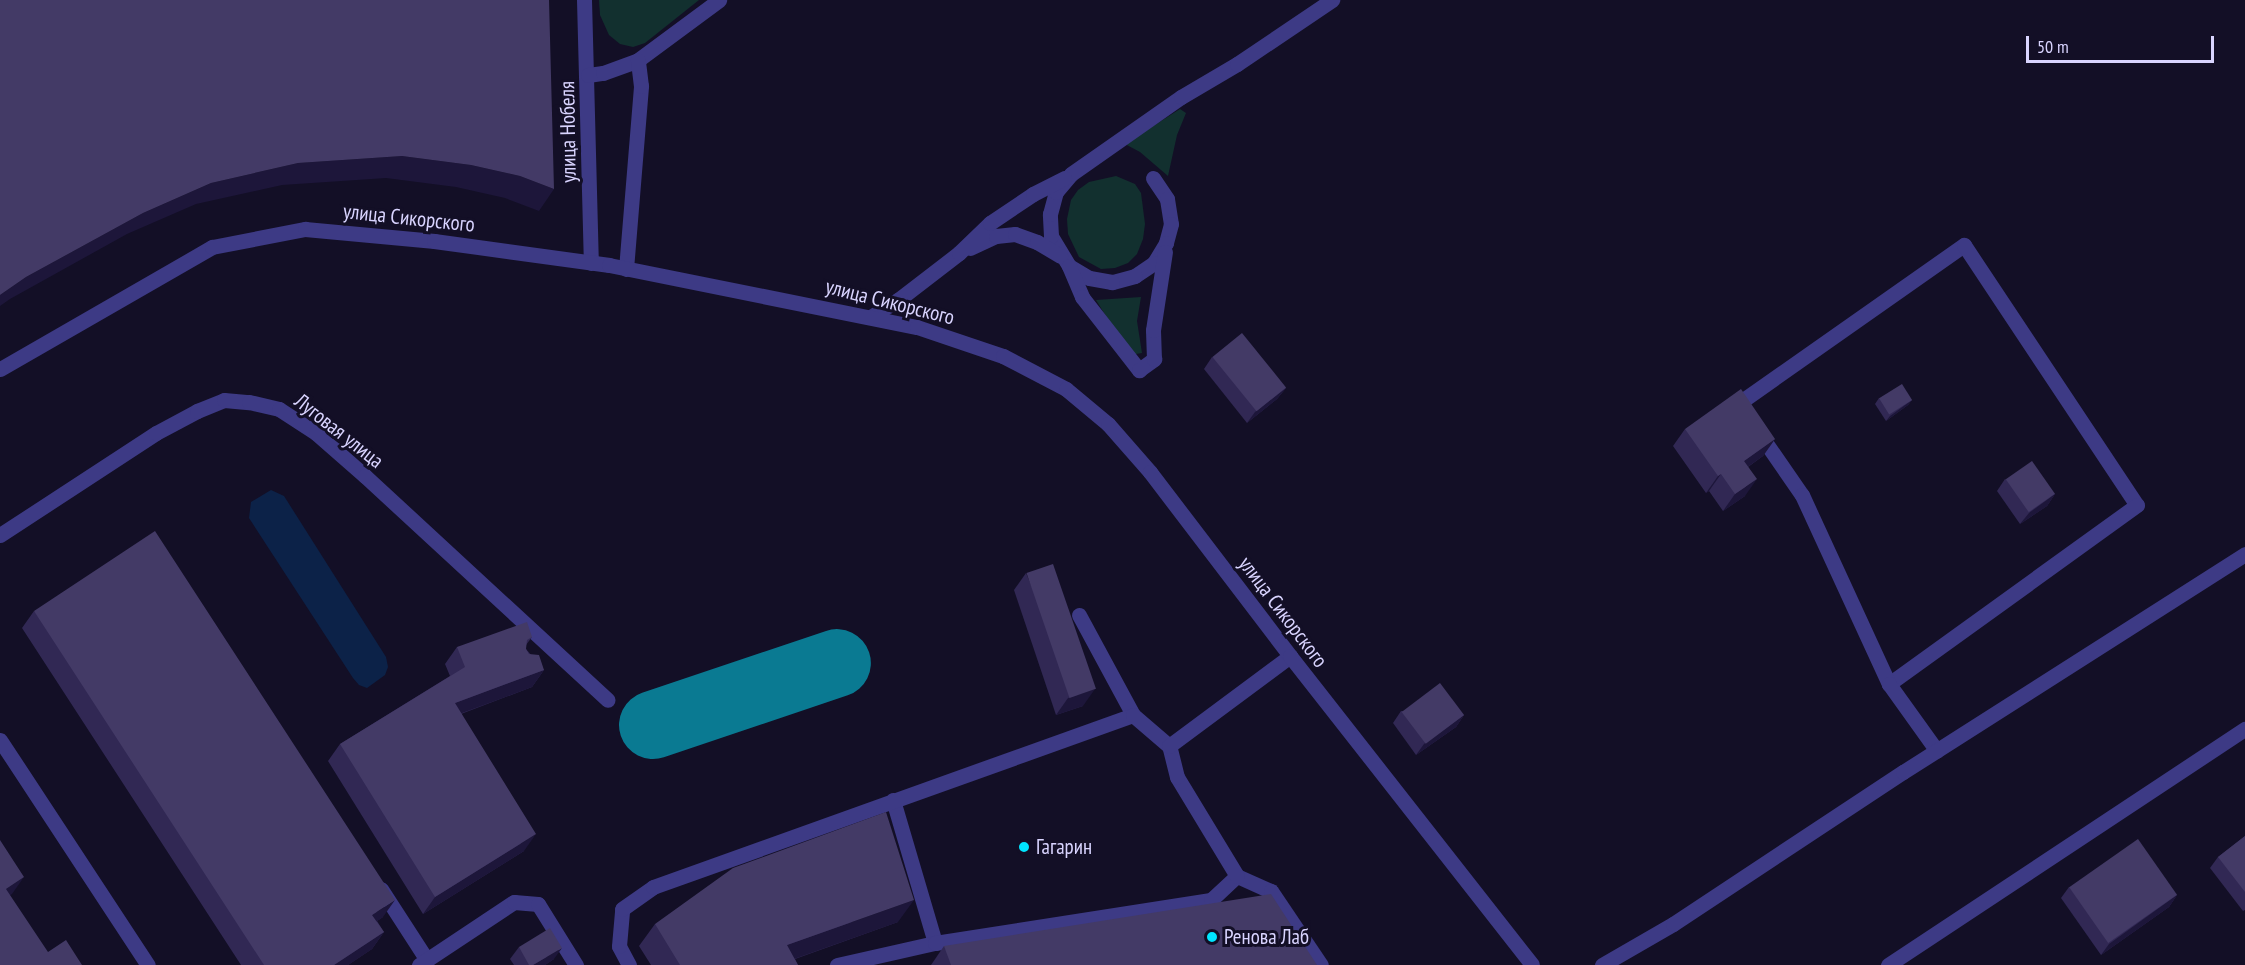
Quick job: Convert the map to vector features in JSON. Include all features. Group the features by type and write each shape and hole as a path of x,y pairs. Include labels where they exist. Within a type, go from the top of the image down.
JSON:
{"street":[{"name":"улица Нобеля","path":"584,0 588,75 591,263"},
{"path":"588,75 603,73 638,60 719,0"},
{"path":"872,316 898,300 959,253 990,223 1033,194 1071,174 1181,97 1237,64 1332,0"},
{"path":"626,268 640,86 638,60"},
{"path":"1071,174 1056,192 1050,214 1051,236 1082,297 1138,370 1154,358 1153,330 1171,224 1167,199 1153,178"},
{"name":"улица Сикорского","path":"0,369 212,247 253,237 305,229 360,232 626,268 872,316 917,327 1003,356 1066,389 1108,424 1150,471 1290,656 1528,962"},
{"path":"959,253 996,236 1015,234 1037,242 1089,278 1112,282 1135,276 1154,263 1167,243"},
{"path":"1890,684 2137,505 1964,245 1739,403 1802,495 1890,684 1937,751"},
{"name":"Луговая улица","path":"0,535 156,433 224,400 249,402 279,409 316,434 608,700"},
{"path":"1602,965 1673,924 1937,751 2245,554"},
{"path":"1079,615 1132,715 1170,746 1177,777 1237,876 1271,891 1321,965"},
{"path":"534,659 556,651"},
{"path":"1170,746 1290,656"},
{"path":"629,965 619,946 622,909 653,887 1132,715"},
{"path":"1888,965 2245,729"},
{"path":"0,740 148,965"},
{"path":"893,800 935,943"},
{"path":"837,965 883,959 935,943 1211,900 1237,876"},
{"path":"374,880 423,962 514,902 538,904 576,965"}],"green space":[{"path":"599,0 699,0 645,43 633,47 620,44 609,35 600,15"},
{"path":"1180,109 1186,113 1177,135 1168,176 1140,152 1125,144"},
{"path":"1116,176 1135,184 1141,193 1145,224 1143,239 1137,254 1128,263 1115,268 1101,269 1079,257 1068,234 1067,219 1071,200 1078,190 1089,182"},
{"path":"1141,297 1137,321 1142,353 1130,355 1096,300"}],"water":[{"path":"271,490 284,496 386,657 388,667 385,675 367,688 359,685 353,678 249,518 251,502"}],"building":[{"path":"0,0 549,0 554,189 520,176 471,165 402,156 298,163 211,183 143,213 26,277 0,295"},
{"path":"1242,333 1286,387 1257,411 1212,357"},
{"path":"1902,384 1912,400 1889,414 1879,398"},
{"path":"1741,389 1775,439 1744,461 1757,479 1735,494 1721,474 1718,476 1685,429"},
{"path":"2032,461 2055,494 2029,512 2006,479"},
{"path":"155,531 395,900 372,915 384,932 334,965 264,965 34,611"},
{"path":"1053,564 1096,689 1070,698 1027,573"},
{"path":"527,622 532,637 527,640 526,649 529,654 539,655 544,670 455,703 536,834 435,897 340,744 465,667 457,647"},
{"path":"1440,683 1464,715 1426,744 1402,712"},
{"path":"886,812 914,900 787,945 798,965 680,965 655,924 733,868"},
{"path":"2245,836 2245,892 2218,857"},
{"path":"2138,839 2177,895 2108,943 2069,887"},
{"path":"0,840 24,877 6,889 48,952 66,940 82,965 0,965"},
{"path":"1271,894 1317,965 951,965 944,946"},
{"path":"550,928 562,948 533,965 529,965 519,947"}],"taxiway":[{"path":"653,725 837,663"}],"place":[{"name":"Гагарин","path":"1024,847"},
{"name":"Ренова Лаб","path":"1212,937"}]}
